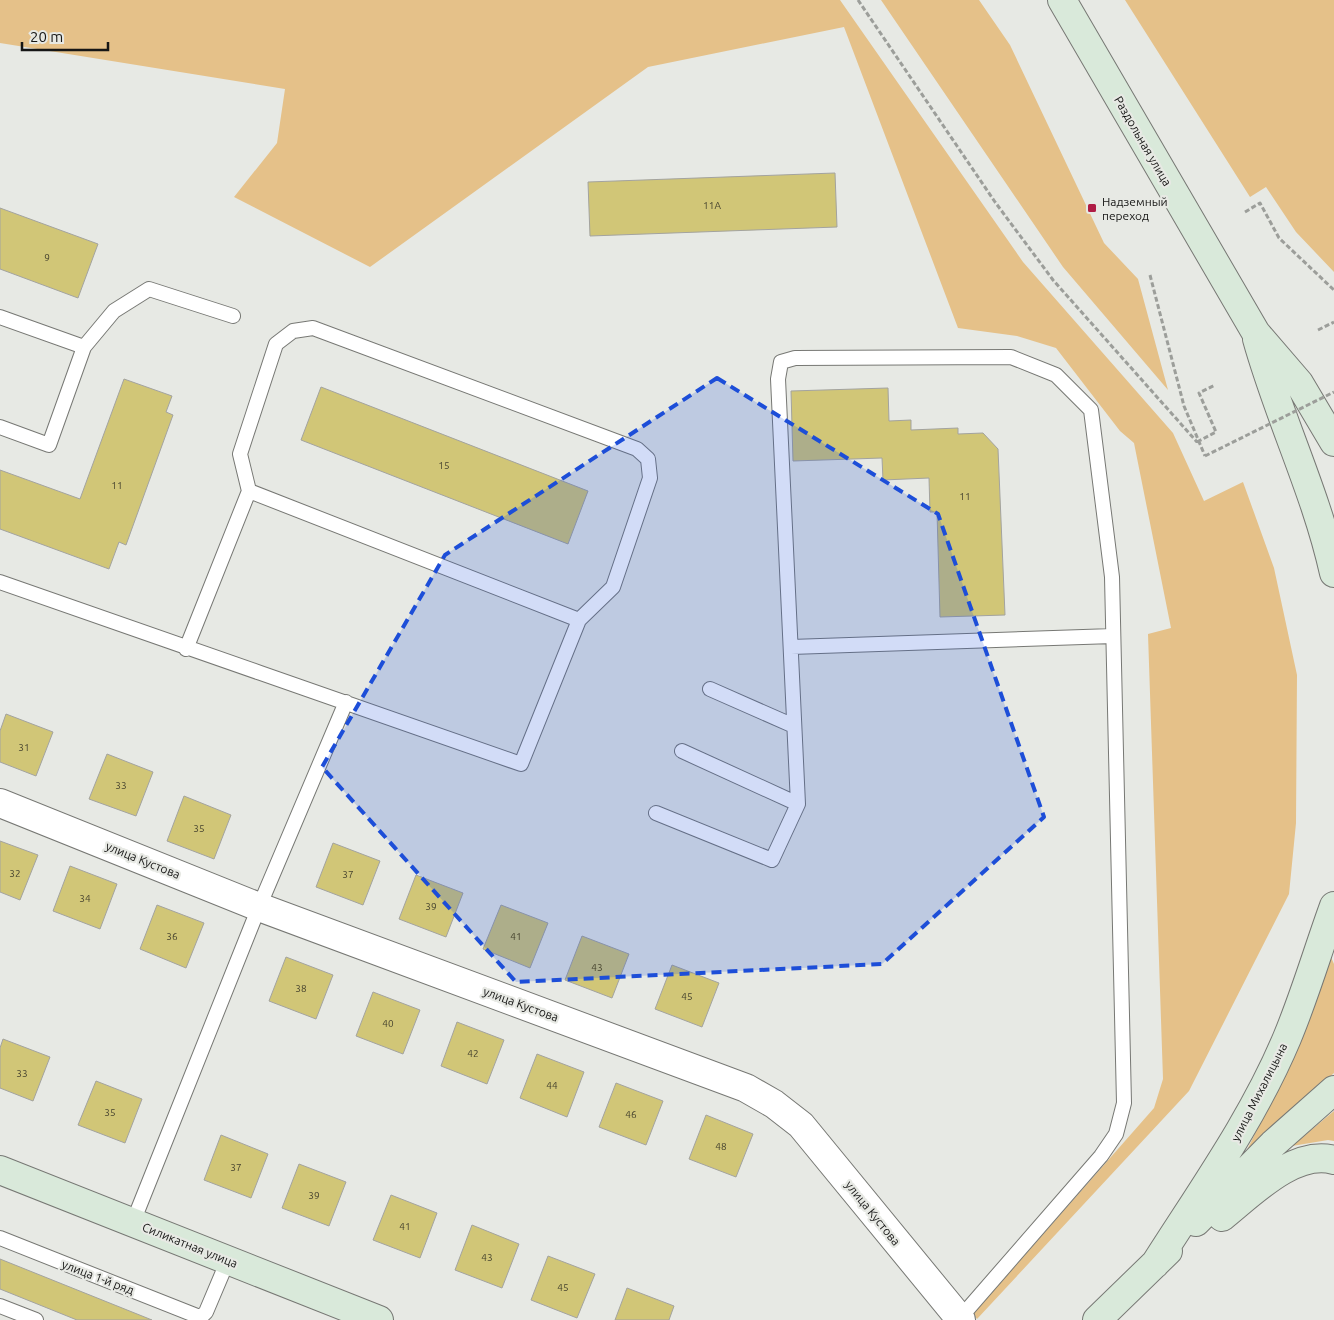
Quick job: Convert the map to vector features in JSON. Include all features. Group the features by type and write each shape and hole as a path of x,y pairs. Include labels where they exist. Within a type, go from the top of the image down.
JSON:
{"street":[{"name":"Раздольная улица","path":"1062,0 1256,332 1299,383 1334,442"},
{"name":"Раздольная улица","path":"1256,332 1273,393 1293,441 1312,495 1334,573"},
{"name":"улица Кустова","path":"0,803 259,907 746,1088 774,1104 801,1125 960,1319"},
{"name":"улица Михалицына","path":"1155,1264 1226,1155 1273,1069 1295,1018 1334,906"},
{"name":"улица Михалицына","path":"1097,1320 1273,1144 1334,1090"},
{"name":"улица Михалицына","path":"1155,1264 1218,1220 1266,1181 1295,1164 1325,1157 1334,1160"},
{"name":"Силикатная улица","path":"0,1170 379,1320"}],"lane":[{"path":"0,427 50,445 84,347 114,311 149,288 233,316"},
{"path":"0,317 84,347"},
{"path":"0,582 186,649 346,702 521,764 579,620 613,587 650,478 648,459 637,449 312,328 293,331 276,344 240,454 248,491 186,649"},
{"path":"656,813 772,860 798,804 778,379 781,362 795,358 1011,357 1056,375 1091,410 1112,577 1124,1103 1116,1134 1101,1156 960,1319"},
{"path":"248,491 579,620"},
{"path":"791,647 1113,636"},
{"path":"710,689 794,726"},
{"path":"133,1222 259,907 346,702"},
{"path":"682,751 798,804"},
{"name":"улица 1-й ряд","path":"0,1238 197,1316 202,1316 206,1312 228,1260"},
{"path":"0,1306 36,1320"}],"path":[{"path":"858,0 995,202 1053,280 1197,442"},
{"path":"1245,212 1260,203 1279,238 1334,290"},
{"path":"1150,275 1184,406 1197,442 1205,456 1334,392"},
{"path":"1318,330 1334,322"},
{"path":"1197,442 1216,432 1199,394 1215,385"}],"highlighted area":[{"path":"717,378 938,514 1044,817 882,964 516,982 322,767 445,555"}],"shaded area":[{"path":"0,0 840,0 1023,262 1173,433 1204,501 1243,482 1274,568 1297,675 1296,823 1289,894 1189,1091 977,1319 973,1314 1154,1108 1163,1079 1148,634 1171,628 1134,443 1120,431 1056,348 1017,336 958,328 844,27 648,67 370,267 234,197 277,143 285,89 0,43"},
{"path":"881,0 979,0 1010,45 1104,243 1138,279 1168,390 1063,267"},
{"path":"1125,0 1334,0 1334,272 1296,232 1266,187 1250,197"},
{"path":"1330,955 1334,964 1334,1073 1245,1154 1295,1053"},
{"path":"1334,1111 1334,1141 1328,1140 1292,1146"}],"building":[{"path":"835,173 837,227 590,236 588,182"},
{"path":"0,208 98,244 78,298 0,269"},
{"path":"124,379 172,396 166,412 173,415 126,545 119,542 109,569 0,529 0,470 80,499"},
{"path":"321,387 588,491 568,544 301,440"},
{"path":"888,388 889,421 911,420 911,430 958,428 958,434 983,433 998,449 1005,615 940,617 937,512 930,512 929,478 883,480 882,458 793,461 791,391"},
{"path":"6,714 53,732 36,776 0,762 0,731"},
{"path":"107,754 153,772 136,816 89,799"},
{"path":"184,796 231,815 214,859 167,841"},
{"path":"0,841 38,855 20,900 0,892"},
{"path":"333,843 380,861 363,905 316,887"},
{"path":"70,866 117,884 100,929 53,911"},
{"path":"416,875 463,893 446,937 399,919"},
{"path":"157,905 204,923 186,968 140,949"},
{"path":"501,905 548,923 530,968 483,949"},
{"path":"582,936 629,954 612,998 565,980"},
{"path":"286,957 333,975 316,1019 269,1001"},
{"path":"672,965 719,983 702,1027 655,1009"},
{"path":"373,992 420,1010 403,1054 356,1036"},
{"path":"457,1022 504,1040 487,1084 441,1066"},
{"path":"3,1039 50,1057 33,1101 0,1088 0,1048"},
{"path":"537,1054 584,1072 567,1117 520,1098"},
{"path":"96,1081 142,1099 125,1143 78,1125"},
{"path":"616,1083 663,1101 646,1145 599,1127"},
{"path":"706,1115 753,1134 736,1177 689,1159"},
{"path":"221,1135 268,1154 251,1198 204,1180"},
{"path":"299,1164 346,1182 329,1226 282,1208"},
{"path":"391,1195 437,1213 420,1258 373,1240"},
{"path":"472,1225 519,1244 502,1288 455,1270"},
{"path":"548,1256 595,1274 577,1318 531,1300"},
{"path":"0,1259 152,1320 77,1320 0,1289"},
{"path":"627,1288 674,1306 669,1320 615,1320"}],"place":[{"name":"Надземный переход","path":"1092,208"}]}
